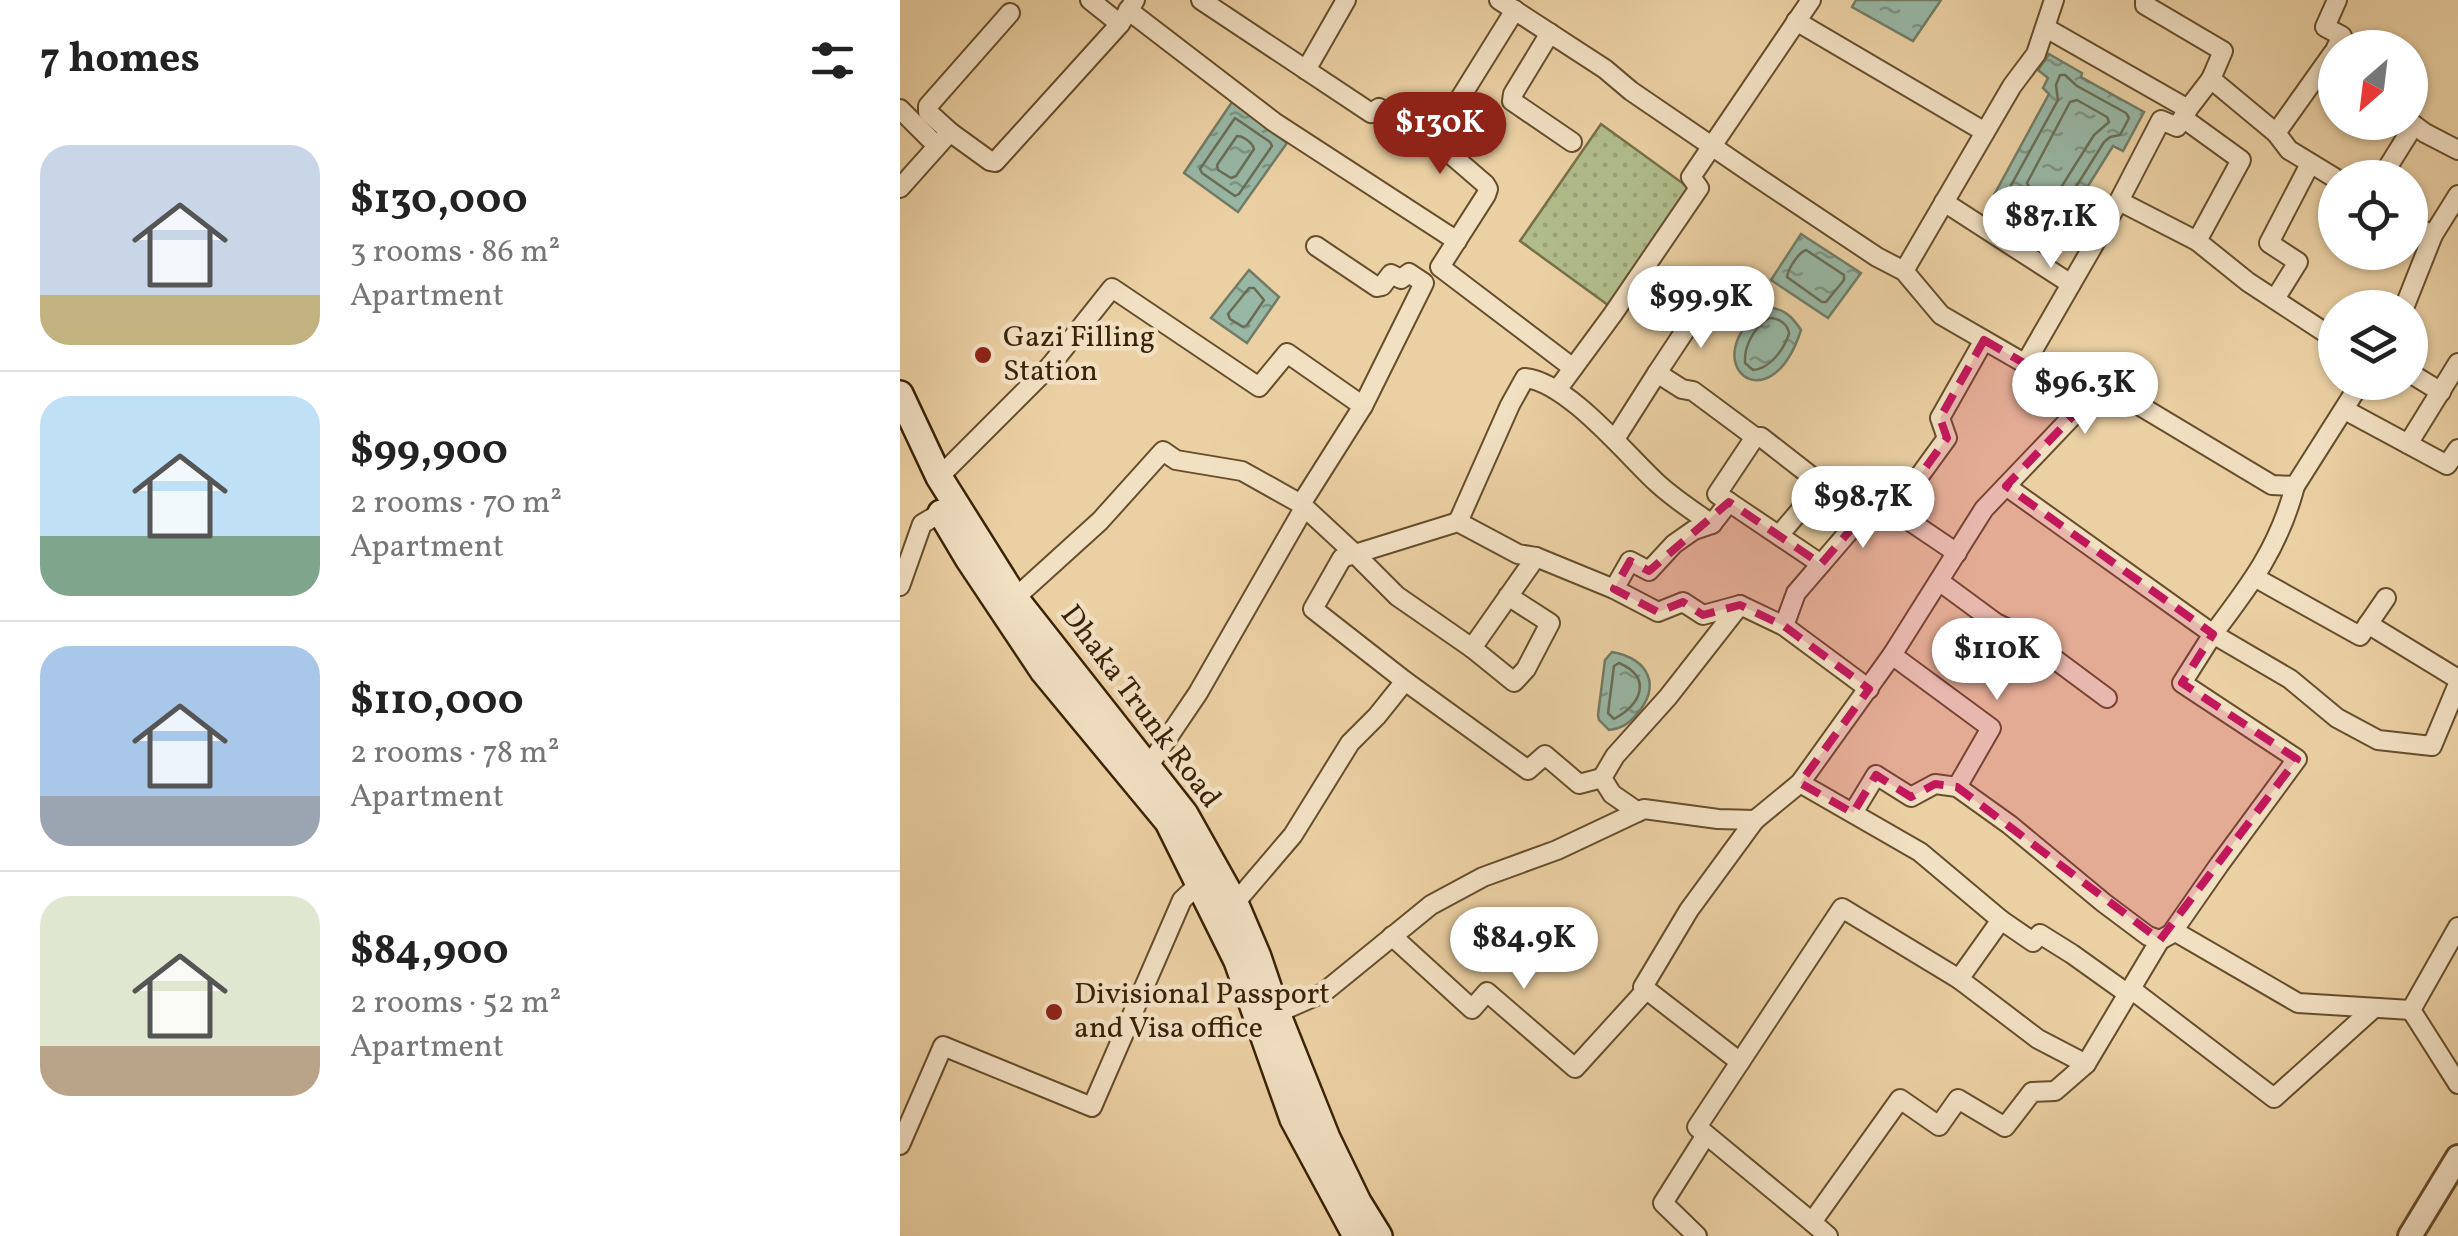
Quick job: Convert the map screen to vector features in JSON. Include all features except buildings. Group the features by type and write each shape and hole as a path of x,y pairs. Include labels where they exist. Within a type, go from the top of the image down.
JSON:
{"main road":[{"name":"Dhaka Trunk Road","path":"900,394 939,477 969,560 1043,671 1168,822 1237,961 1294,1119 1356,1236"},
{"name":"Dhaka Trunk Road","path":"900,435 1015,598 1185,814 1235,903 1327,1138 1379,1236"}],"street":[{"path":"1090,0 1128,11 1274,122 1457,240"},
{"path":"1202,0 1372,113 1379,108 1434,140 1485,184 1488,189 1441,264 1442,269 1573,368"},
{"path":"1306,70 1346,0"},
{"path":"1557,390 1699,188 1690,179 1811,0"},
{"path":"1904,271 1984,132 2036,54 2054,0"},
{"path":"2026,364 2161,120 2177,127 2211,79 2223,50 2145,5 2146,0"},
{"path":"2330,30 2324,27 2337,0"},
{"path":"1434,140 1509,4 1712,148 1904,271 1941,315 2088,400"},
{"path":"900,109 943,139 995,162 1128,11"},
{"path":"943,139 928,106 1010,13"},
{"path":"1796,21 1984,132"},
{"path":"2046,28 2185,114 2241,160 2197,241"},
{"path":"1550,33 1512,101 1572,142"},
{"path":"2276,134 2318,75"},
{"path":"2211,79 2276,134 2289,150 2318,168"},
{"path":"2428,132 2458,150"},
{"path":"900,188 943,139"},
{"path":"2274,299 2298,262 2268,243 2310,164"},
{"path":"2411,290 2433,235 2458,194"},
{"path":"2119,201 2197,241 2248,282 2318,328"},
{"path":"1944,202 2071,284"},
{"path":"2428,233 2433,235"},
{"path":"1148,767 1198,693 1362,406 1424,284 1410,273 1402,279 1391,274 1377,287 1316,246"},
{"path":"939,477 1050,366 1112,288 1259,387 1287,354 1362,406"},
{"path":"1615,440 1704,302"},
{"path":"1894,511 1946,438 1940,418 1984,340"},
{"path":"2408,444 2448,389 2458,364"},
{"path":"1657,374 1693,391 1811,476 1815,486 1809,500 1780,534"},
{"path":"1458,522 1525,378 1557,390 1659,485 1712,524"},
{"path":"1740,1062 1643,987 1689,910 1755,820 1800,782 1869,689 1984,508 2088,400 2103,390 2117,392 2272,484 2295,486"},
{"path":"1812,1222 1900,1099 1939,1126 1958,1099 2005,1127 2032,1092 2055,1091 2086,1064 2167,936 2297,759 2182,683 2256,578 2287,516 2295,486 2351,400"},
{"path":"2345,410 2408,444 2454,462"},
{"path":"1755,437 1716,494 1821,564"},
{"path":"1015,598 1100,521 1163,451 1176,460 1242,471 1302,506 1397,596 1514,682 1526,669 1550,623 1508,596"},
{"path":"2006,486 2214,634 2290,679 2337,718 2378,740 2432,746 2458,681 2368,624"},
{"path":"1784,626 1796,593 1877,499 1956,554"},
{"path":"1614,589 1630,561 1649,571 1674,544 1694,530 1712,524 1730,502"},
{"path":"900,586 922,524 948,508"},
{"path":"1740,606 1615,756 1602,778 1579,784 1545,755 1528,770 1312,609 1342,558 1458,522 1518,554 1536,557 1614,589 1658,612 1684,602 1704,616 1740,606 1784,626 1869,689"},
{"path":"1472,648 1536,557"},
{"path":"2256,578 2360,636 2386,598"},
{"path":"1939,581 1996,623 2025,637 2107,698"},
{"path":"1892,655 1991,728 1958,787"},
{"path":"1235,903 1293,835 1350,743 1405,681"},
{"path":"1853,814 1876,775 1912,796 1935,784 1958,787 2148,936 2167,936 2298,1003 2411,1010"},
{"path":"1602,778 1612,794 1638,812"},
{"path":"1800,782 1920,852 2000,920 2033,942 2040,934 2130,991 2274,1098 2374,1008"},
{"path":"1277,1013 1323,993 1431,905 1482,877 1557,850 1644,809 1755,820"},
{"path":"900,1145 943,1046 1092,1106 1182,900 1199,884"},
{"path":"1828,1236 1697,1127 1842,908 1959,979 2038,1039 2086,1064"},
{"path":"1959,979 2000,920"},
{"path":"2411,1010 2458,927"},
{"path":"1392,936 1472,1009 1487,992 1575,1068 1646,990"},
{"path":"2411,1010 2458,1084"},
{"path":"1697,1236 1663,1203 1706,1135"},
{"path":"2410,1236 2458,1157"}],"highlighted area":[{"path":"1984,340 2088,400 2006,486 2213,634 2182,683 2297,759 2160,940 1957,787 1935,784 1911,797 1876,775 1853,813 1800,783 1869,689 1784,626 1740,605 1703,615 1683,602 1658,612 1614,589 1630,561 1649,571 1729,502 1821,564 1877,499 1894,511 1947,438 1940,418"}],"green space":[{"path":"1601,124 1692,190 1612,308 1520,241"}],"water":[{"path":"1856,0 1941,0 1913,41 1852,7"},
{"path":"2049,54 2144,112 2123,151 2113,146 2060,231 1994,195 2049,94 2043,88 2048,78 2038,70"},
{"path":"1232,102 1287,143 1238,212 1184,173"},
{"path":"1801,234 1861,273 1828,318 1771,280"},
{"path":"1249,270 1279,297 1247,343 1211,318"},
{"path":"1766,307 1786,314 1801,330 1787,360 1771,376 1756,380 1743,376 1736,364 1735,347 1745,327"},
{"path":"1612,652 1643,667 1650,684 1644,704 1633,718 1609,730 1598,715 1605,660"}],"place":[{"name":"Gazi Filling Station","path":"983,355"},
{"name":"Divisional Passport and Visa office","path":"1054,1012"}]}
